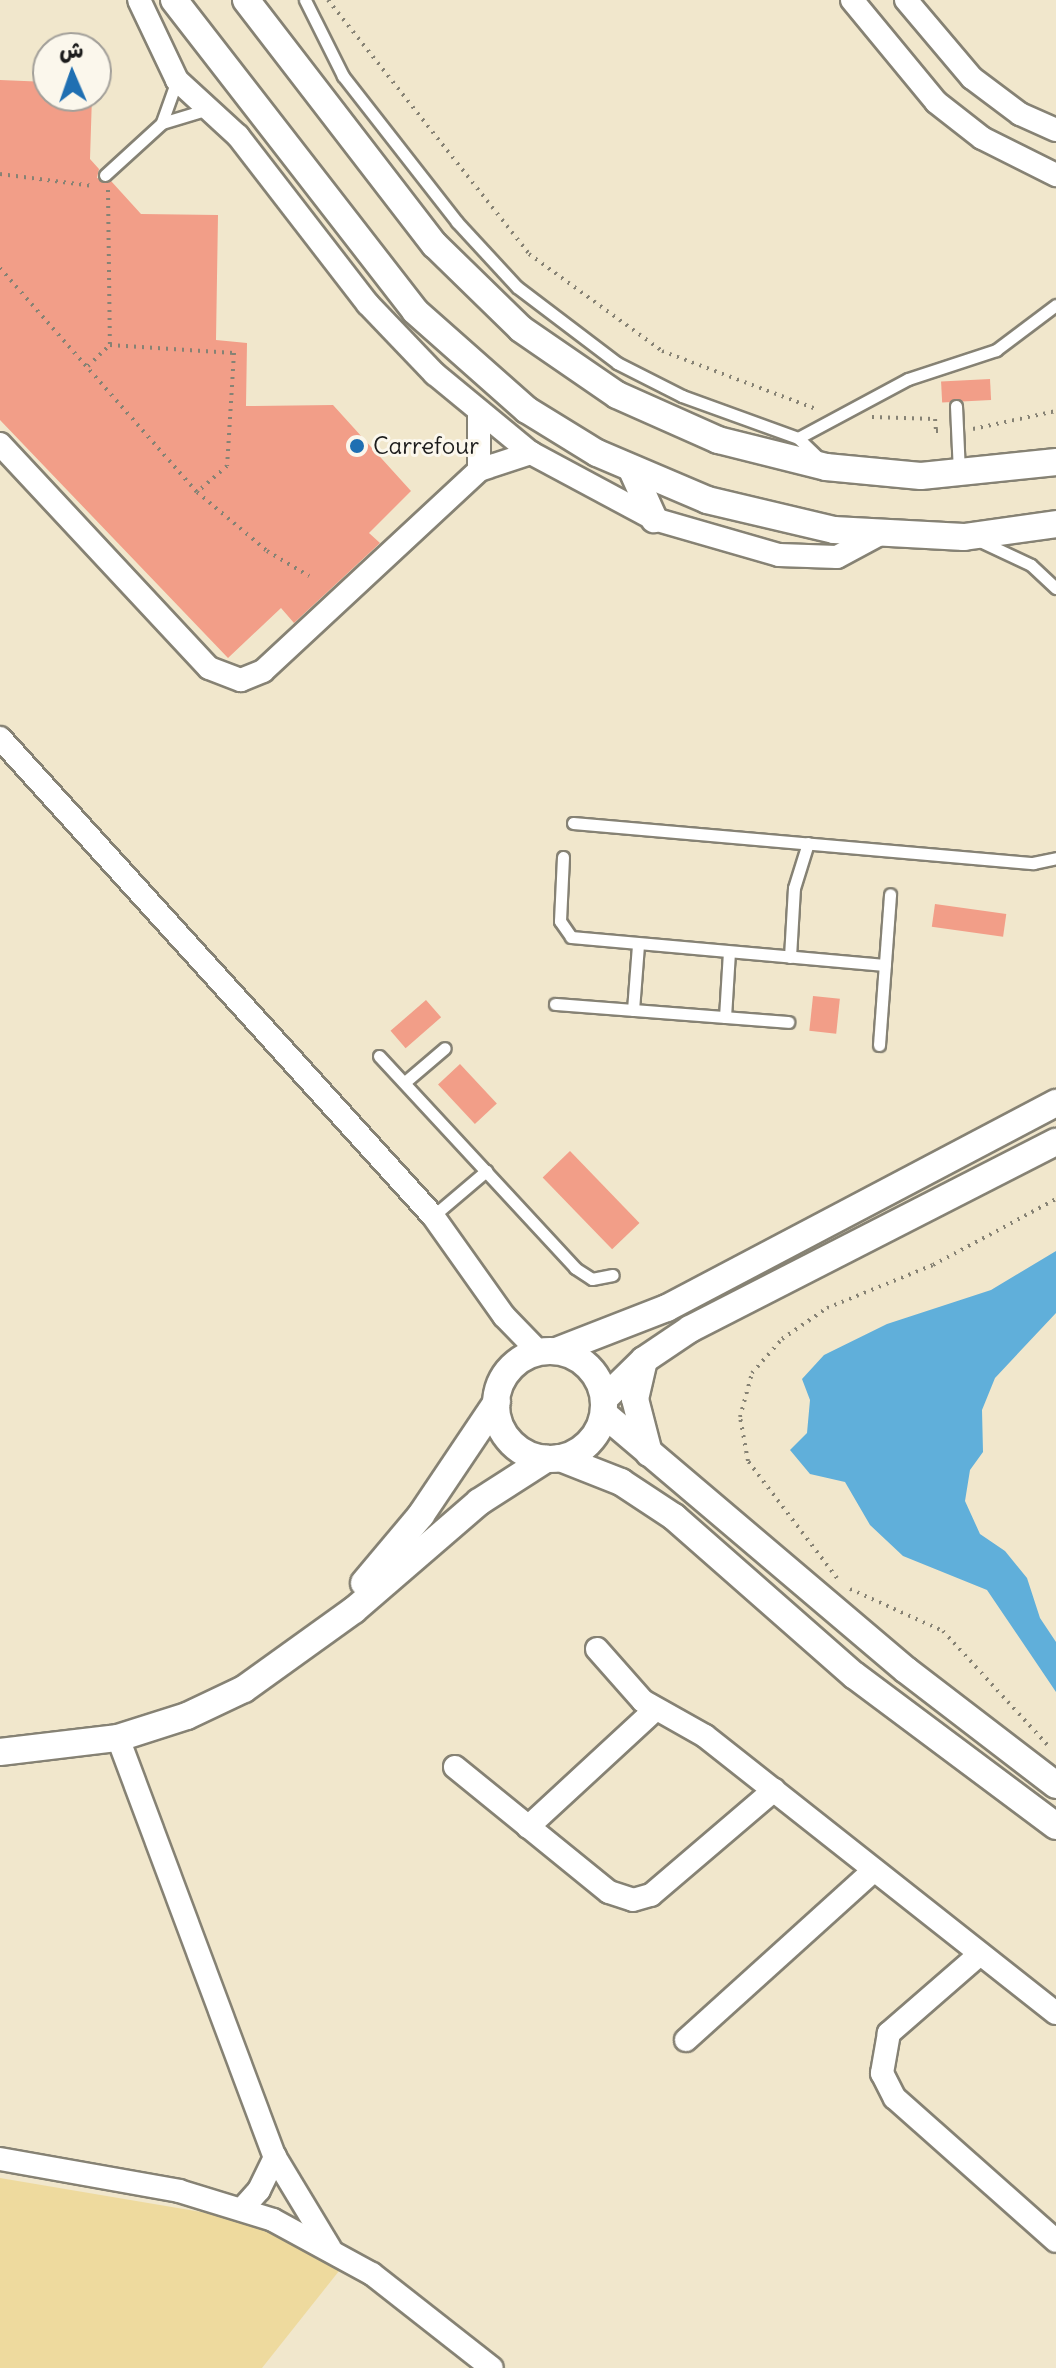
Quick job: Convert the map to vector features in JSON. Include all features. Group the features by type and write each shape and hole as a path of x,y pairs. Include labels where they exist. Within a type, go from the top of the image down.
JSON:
{"street":[{"path":"139,0 177,80 205,110 238,136 328,256 401,341 479,413 531,453 654,519 804,560 837,557 878,535"},
{"path":"174,0 415,311 527,410 632,470 749,512 878,535 964,537 1056,524"},
{"path":"246,0 435,245 521,329 593,380 667,420 718,440 826,467 959,474 1056,462"},
{"path":"852,0 936,102 982,138 1056,175"},
{"path":"906,0 972,78 1020,114 1056,130"},
{"path":"479,413 479,470"},
{"path":"0,444 209,668 229,679 263,671 479,470 531,453"},
{"path":"632,470 654,519"},
{"path":"0,738 433,1216 504,1316 547,1352 589,1367 604,1406 651,1456 751,1534 906,1670 1056,1785"},
{"path":"332,1624 421,1515 497,1402 505,1376 547,1352 667,1308 1056,1103"},
{"path":"0,1752 118,1738 187,1716 244,1689 332,1624 479,1502 553,1458 589,1443 604,1406 644,1360 690,1329 1056,1142"},
{"path":"644,1360 637,1419 651,1456"},
{"path":"497,1402 510,1440 621,1482 674,1517 854,1675 1056,1826"},
{"path":"597,1649 655,1710 697,1730 1056,2013"},
{"path":"528,1827 655,1710"},
{"path":"118,1738 275,2157 330,2248"},
{"path":"455,1767 609,1892 623,1899 642,1899 774,1790"},
{"path":"686,2040 874,1870"},
{"path":"980,1954 889,2033 882,2073 895,2098 1056,2241"},
{"path":"242,2209 259,2190 275,2157"},
{"path":"0,2159 179,2191 242,2209 330,2248 492,2368"}],"lane":[{"path":"305,0 343,76 457,222 517,287 586,343 649,380 798,438 826,467"},
{"path":"162,123 177,80"},
{"path":"105,175 162,123 205,110"},
{"path":"798,438 908,379 996,350 1056,305"},
{"path":"956,406 959,474"},
{"path":"964,537 1010,553 1056,588"},
{"path":"573,823 1033,863 1056,858"},
{"path":"790,957 793,899 808,843"},
{"path":"563,857 560,921 566,933 638,945 885,965"},
{"path":"879,1045 890,894"},
{"path":"633,1010 638,945"},
{"path":"725,1017 729,952"},
{"path":"555,1004 788,1022"},
{"path":"405,1082 445,1048"},
{"path":"379,1056 583,1275 613,1275"},
{"path":"433,1216 486,1171"}],"path":[{"path":"328,0 505,228 570,287 662,351 805,406 842,414 935,419 936,431 957,430 1056,411"},
{"path":"0,174 108,188 110,345"},
{"path":"0,268 197,492 267,551 309,576"},
{"path":"87,366 110,345 234,353 227,466 197,492"},
{"path":"1056,1199 957,1253 811,1317 782,1339 752,1373 740,1417 744,1450 759,1481 794,1517 834,1575 863,1597 943,1631 1056,1754"}],"sand":[{"path":"0,2178 231,2217 287,2240 339,2271 262,2368 0,2368"}],"water":[{"path":"1056,1251 1056,1313 995,1378 982,1410 983,1452 970,1470 965,1501 980,1534 1005,1551 1027,1578 1040,1618 1056,1642 1056,1692 987,1590 903,1556 870,1525 845,1482 810,1474 790,1450 807,1433 810,1400 802,1379 824,1355 887,1324 991,1290"}],"building":[{"path":"0,80 32,81 32,112 91,112 90,159 99,169 97,178 111,181 141,214 218,215 216,340 247,343 246,406 333,405 411,491 369,533 380,543 294,623 281,608 228,658 0,420"},
{"path":"990,379 991,400 942,403 941,382"},
{"path":"935,904 1006,914 1003,937 932,927"},
{"path":"813,996 840,999 836,1034 809,1031"},
{"path":"426,1000 441,1017 406,1048 391,1031"},
{"path":"460,1064 497,1103 475,1124 438,1084"},
{"path":"570,1151 639,1223 612,1249 543,1177"}],"place":[{"name":"Carrefour","path":"357,446"}]}
